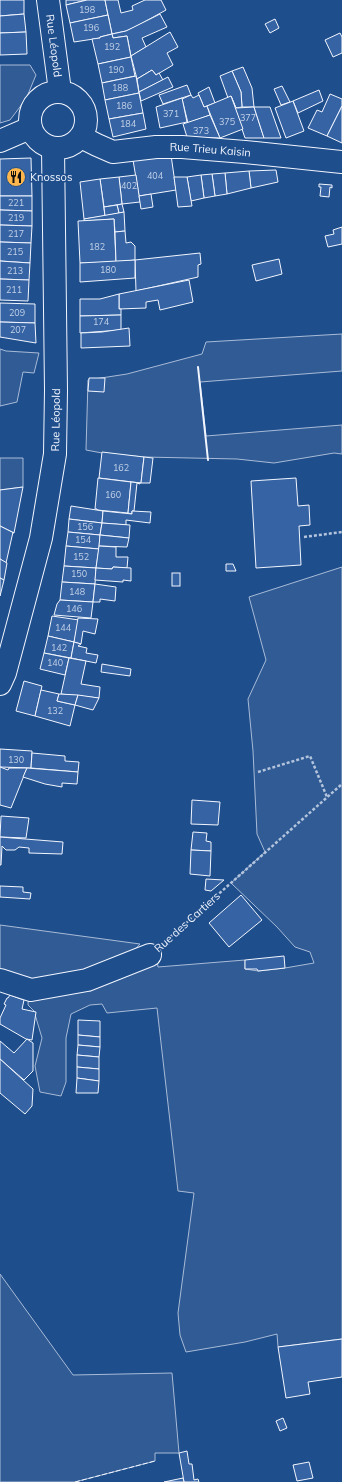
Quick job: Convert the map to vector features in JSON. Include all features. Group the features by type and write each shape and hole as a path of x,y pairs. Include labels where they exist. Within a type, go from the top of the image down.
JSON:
{"street":[{"name":"Rue Léopold","path":"48,0 60,91"},
{"name":"Rue Léopold","path":"30,128 30,112 38,99 44,94 60,91 72,95 82,104 86,120 85,129 81,137"},
{"path":"0,141 30,128 39,141 46,146 53,148 69,146 81,137"},
{"name":"Rue Trieu Kaisin","path":"81,137 113,152 156,147 182,147 252,152 342,162"},
{"name":"Rue Léopold","path":"0,684 5,672 41,538 55,454 56,390 53,148"},
{"name":"Rue des Cartiers","path":"0,980 31,990 88,980 150,955"}],"path":[{"path":"304,537 342,532"},
{"path":"258,772 310,756 327,797"},
{"name":"Rue des Cartiers","path":"150,955 342,784"}],"shaded area":[{"path":"0,65 30,65 36,75 26,99 10,120 0,123"},
{"path":"342,334 342,371 200,382 206,436 342,425 342,454 334,453 274,463 237,459 144,457 86,450 88,380 127,374 202,354 206,342"},
{"path":"0,349 6,351 39,353 34,373 23,372 17,402 0,406"},
{"path":"0,458 23,458 23,487 0,490"},
{"path":"342,567 342,1339 278,1347 277,1334 245,1342 186,1352 180,1335 178,1313 194,1193 178,1191 157,1008 107,1013 102,1004 90,1005 71,1014 66,1038 66,1082 61,1096 40,1092 35,1066 42,1038 34,1011 28,1005 29,984 0,975 0,925 140,944 130,955 157,959 158,967 245,960 245,969 258,971 314,963 310,952 295,947 277,927 231,883 265,852 257,834 253,751 248,699 266,660 249,597"},
{"path":"0,1274 73,1375 172,1373 179,1453 155,1453 155,1461 75,1482 0,1482"}],"building":[{"path":"0,0 24,0 24,14 0,16"},
{"path":"66,0 87,0 66,5"},
{"path":"87,0 105,0 108,15 70,23 66,5"},
{"path":"105,0 118,0 121,13 133,10 132,6 145,0 161,0 166,10 126,31 112,34"},
{"path":"24,14 26,32 0,33 0,16"},
{"path":"160,14 167,27 142,38 146,47 131,56 127,36 113,38 112,34 126,31"},
{"path":"108,15 112,34 100,38 74,42 70,23"},
{"path":"275,19 279,28 270,33 265,24"},
{"path":"26,32 27,54 0,55 0,33"},
{"path":"170,32 178,47 167,53 173,65 156,75 152,70 137,79 131,56"},
{"path":"340,33 342,37 342,53 333,57 325,40"},
{"path":"112,34 113,38 127,36 131,57 98,64 92,39"},
{"path":"131,57 135,76 102,83 98,64"},
{"path":"243,67 252,88 254,107 242,107 241,92 232,71"},
{"path":"152,70 156,75 159,73 163,80 139,92 137,79"},
{"path":"232,71 241,92 242,107 236,108 231,96 228,98 220,76"},
{"path":"136,76 139,93 105,100 102,83"},
{"path":"168,77 173,87 141,101 139,92"},
{"path":"187,85 191,95 163,104 159,95"},
{"path":"282,86 290,102 281,105 274,89"},
{"path":"209,87 215,103 204,107 198,93"},
{"path":"319,90 323,101 298,113 293,101"},
{"path":"139,93 143,113 109,119 105,100"},
{"path":"330,94 342,99 342,106 327,136 308,128 317,110 322,112"},
{"path":"191,95 193,98 199,95 204,107 207,106 210,115 188,123 182,99"},
{"path":"231,96 236,108 254,107 264,138 245,138"},
{"path":"231,96 243,129 220,138 207,106"},
{"path":"182,98 187,122 160,128 156,107"},
{"path":"293,101 304,131 286,138 275,108"},
{"path":"342,106 342,143 327,136"},
{"path":"254,107 270,107 281,138 264,138"},
{"path":"143,113 146,129 113,137 109,119"},
{"path":"210,115 220,138 187,137 183,124"},
{"path":"171,155 176,190 139,196 133,160"},
{"name":"Knossos","path":"31,158 32,196 0,196 0,159"},
{"path":"276,170 278,182 251,188 249,171"},
{"path":"249,171 251,188 227,194 225,173"},
{"path":"225,173 227,194 215,196 212,174"},
{"path":"212,174 215,196 204,198 201,175"},
{"path":"136,175 140,202 122,204 119,177"},
{"path":"201,175 204,198 191,201 187,177"},
{"path":"119,177 122,204 104,207 100,179"},
{"path":"174,177 187,177 192,206 178,207"},
{"path":"100,179 105,216 84,219 80,182"},
{"path":"319,184 332,185 332,188 330,187 329,197 320,196 321,187 319,187"},
{"path":"151,194 153,207 141,209 139,196"},
{"path":"0,196 32,196 32,211 0,210"},
{"path":"122,204 124,212 119,213 117,205"},
{"path":"117,205 119,213 105,216 104,207"},
{"path":"0,210 32,211 32,226 0,225"},
{"path":"124,212 125,231 115,232 114,219 84,221 84,219"},
{"path":"114,219 116,262 80,263 78,221"},
{"path":"0,225 32,226 31,243 0,242"},
{"path":"342,227 342,244 328,247 325,236 334,234 333,230"},
{"path":"125,231 126,243 131,242 135,246 135,260 116,262 115,232"},
{"path":"0,242 31,243 30,263 0,261"},
{"path":"200,253 201,264 198,265 198,277 136,291 135,260"},
{"path":"279,259 282,274 256,281 252,265"},
{"path":"135,260 135,278 80,282 80,263"},
{"path":"0,261 30,263 29,280 0,279"},
{"path":"0,279 29,280 28,301 0,300"},
{"path":"189,280 193,302 160,310 158,300 146,302 146,308 119,309 119,294"},
{"path":"119,294 119,309 121,309 121,315 80,316 80,299 100,299"},
{"path":"0,303 35,304 35,323 0,322"},
{"path":"121,315 121,330 80,333 80,316"},
{"path":"0,322 35,323 36,343 0,337"},
{"path":"129,328 130,346 81,348 81,333"},
{"path":"89,378 105,378 104,392 88,391"},
{"path":"102,452 144,457 141,483 99,478"},
{"path":"144,457 153,458 150,483 141,483"},
{"path":"98,478 131,482 128,513 95,509"},
{"path":"296,478 298,506 309,505 310,525 299,526 301,565 256,568 251,481"},
{"path":"131,482 140,483 137,483 134,511 132,511 132,514 128,513"},
{"path":"23,487 14,533 0,526 0,490"},
{"path":"71,506 103,511 102,523 69,519"},
{"path":"103,511 132,514 132,511 151,512 150,523 126,520 126,525 102,523"},
{"path":"69,519 102,523 100,535 68,532"},
{"path":"102,523 130,525 129,538 100,535"},
{"path":"0,526 13,532 6,563 0,559"},
{"path":"68,532 100,535 99,549 66,546"},
{"path":"100,535 129,538 127,547 99,546"},
{"path":"66,546 99,549 96,568 64,566"},
{"path":"99,546 116,547 116,557 128,557 127,568 96,568"},
{"path":"0,559 7,563 4,580 0,578"},
{"path":"226,564 233,564 236,571 226,571"},
{"path":"64,566 96,568 95,584 62,582"},
{"path":"113,567 131,568 131,581 123,580 123,582 95,580 96,568 112,569"},
{"path":"172,573 180,573 180,586 172,586"},
{"path":"0,578 4,580 0,596"},
{"path":"62,582 95,584 93,602 60,600"},
{"path":"95,584 116,587 115,601 100,599 100,602 93,602"},
{"path":"60,600 93,602 91,618 54,615 57,604"},
{"path":"52,616 79,620 74,642 48,636"},
{"path":"78,618 98,619 95,634 83,631 81,644 74,642"},
{"path":"48,636 74,642 71,658 44,653"},
{"path":"74,642 81,644 78,646 87,648 86,653 98,655 96,663 71,658"},
{"path":"44,653 69,658 65,675 40,669"},
{"path":"69,658 86,661 81,684 100,687 99,698 61,694"},
{"path":"102,664 131,669 130,676 101,672"},
{"path":"24,681 42,686 35,716 16,711"},
{"path":"41,690 59,694 57,701 75,705 70,726 35,716"},
{"path":"59,694 78,695 75,705 57,701"},
{"path":"78,695 99,698 93,710 75,705"},
{"path":"0,749 32,751 31,768 0,767"},
{"path":"32,753 65,756 65,761 79,762 78,772 31,768"},
{"path":"0,767 8,770 9,768 27,768 11,808 0,805"},
{"path":"27,768 78,772 77,784 62,783 62,787 45,784 23,777"},
{"path":"192,800 220,802 218,825 191,824"},
{"path":"1,816 29,818 26,838 0,837"},
{"path":"193,832 207,833 206,841 211,842 211,851 191,850"},
{"path":"0,837 63,842 62,854 29,853 29,848 19,847 15,850 6,850 2,846 0,865"},
{"path":"191,850 211,851 210,876 190,874"},
{"path":"206,879 224,880 211,891 205,890"},
{"path":"0,886 23,887 23,892 31,893 30,899 0,897"},
{"path":"241,895 262,920 229,947 209,923"},
{"path":"284,956 285,968 258,971 257,969 245,969 245,960"},
{"path":"10,995 24,1000 22,1009 36,1012 32,1040 26,1039 0,1024 0,1018 6,1005 4,1004"},
{"path":"78,1020 100,1021 100,1037 78,1035"},
{"path":"78,1035 100,1037 100,1047 78,1045"},
{"path":"27,1039 33,1043 33,1071 24,1080 0,1059 0,1041 14,1053"},
{"path":"78,1045 100,1047 99,1057 77,1055"},
{"path":"77,1055 99,1057 99,1069 77,1067"},
{"path":"0,1059 33,1089 32,1106 25,1114 0,1093"},
{"path":"77,1067 99,1069 99,1081 77,1078"},
{"path":"77,1078 99,1081 98,1093 76,1093"},
{"path":"342,1339 342,1377 308,1382 310,1394 286,1398 278,1347"},
{"path":"283,1418 287,1428 280,1431 276,1421"},
{"path":"187,1451 189,1464 192,1464 194,1480 198,1479 199,1482 184,1482 179,1453"},
{"path":"309,1462 313,1478 297,1481 293,1465"},
{"path":"183,1478 184,1482 164,1482"}],"fence":[{"path":"75,1482 155,1461"}],"wall":[{"path":"198,367 208,460"}],"place":[{"name":"Knossos","path":"16,177"}]}
